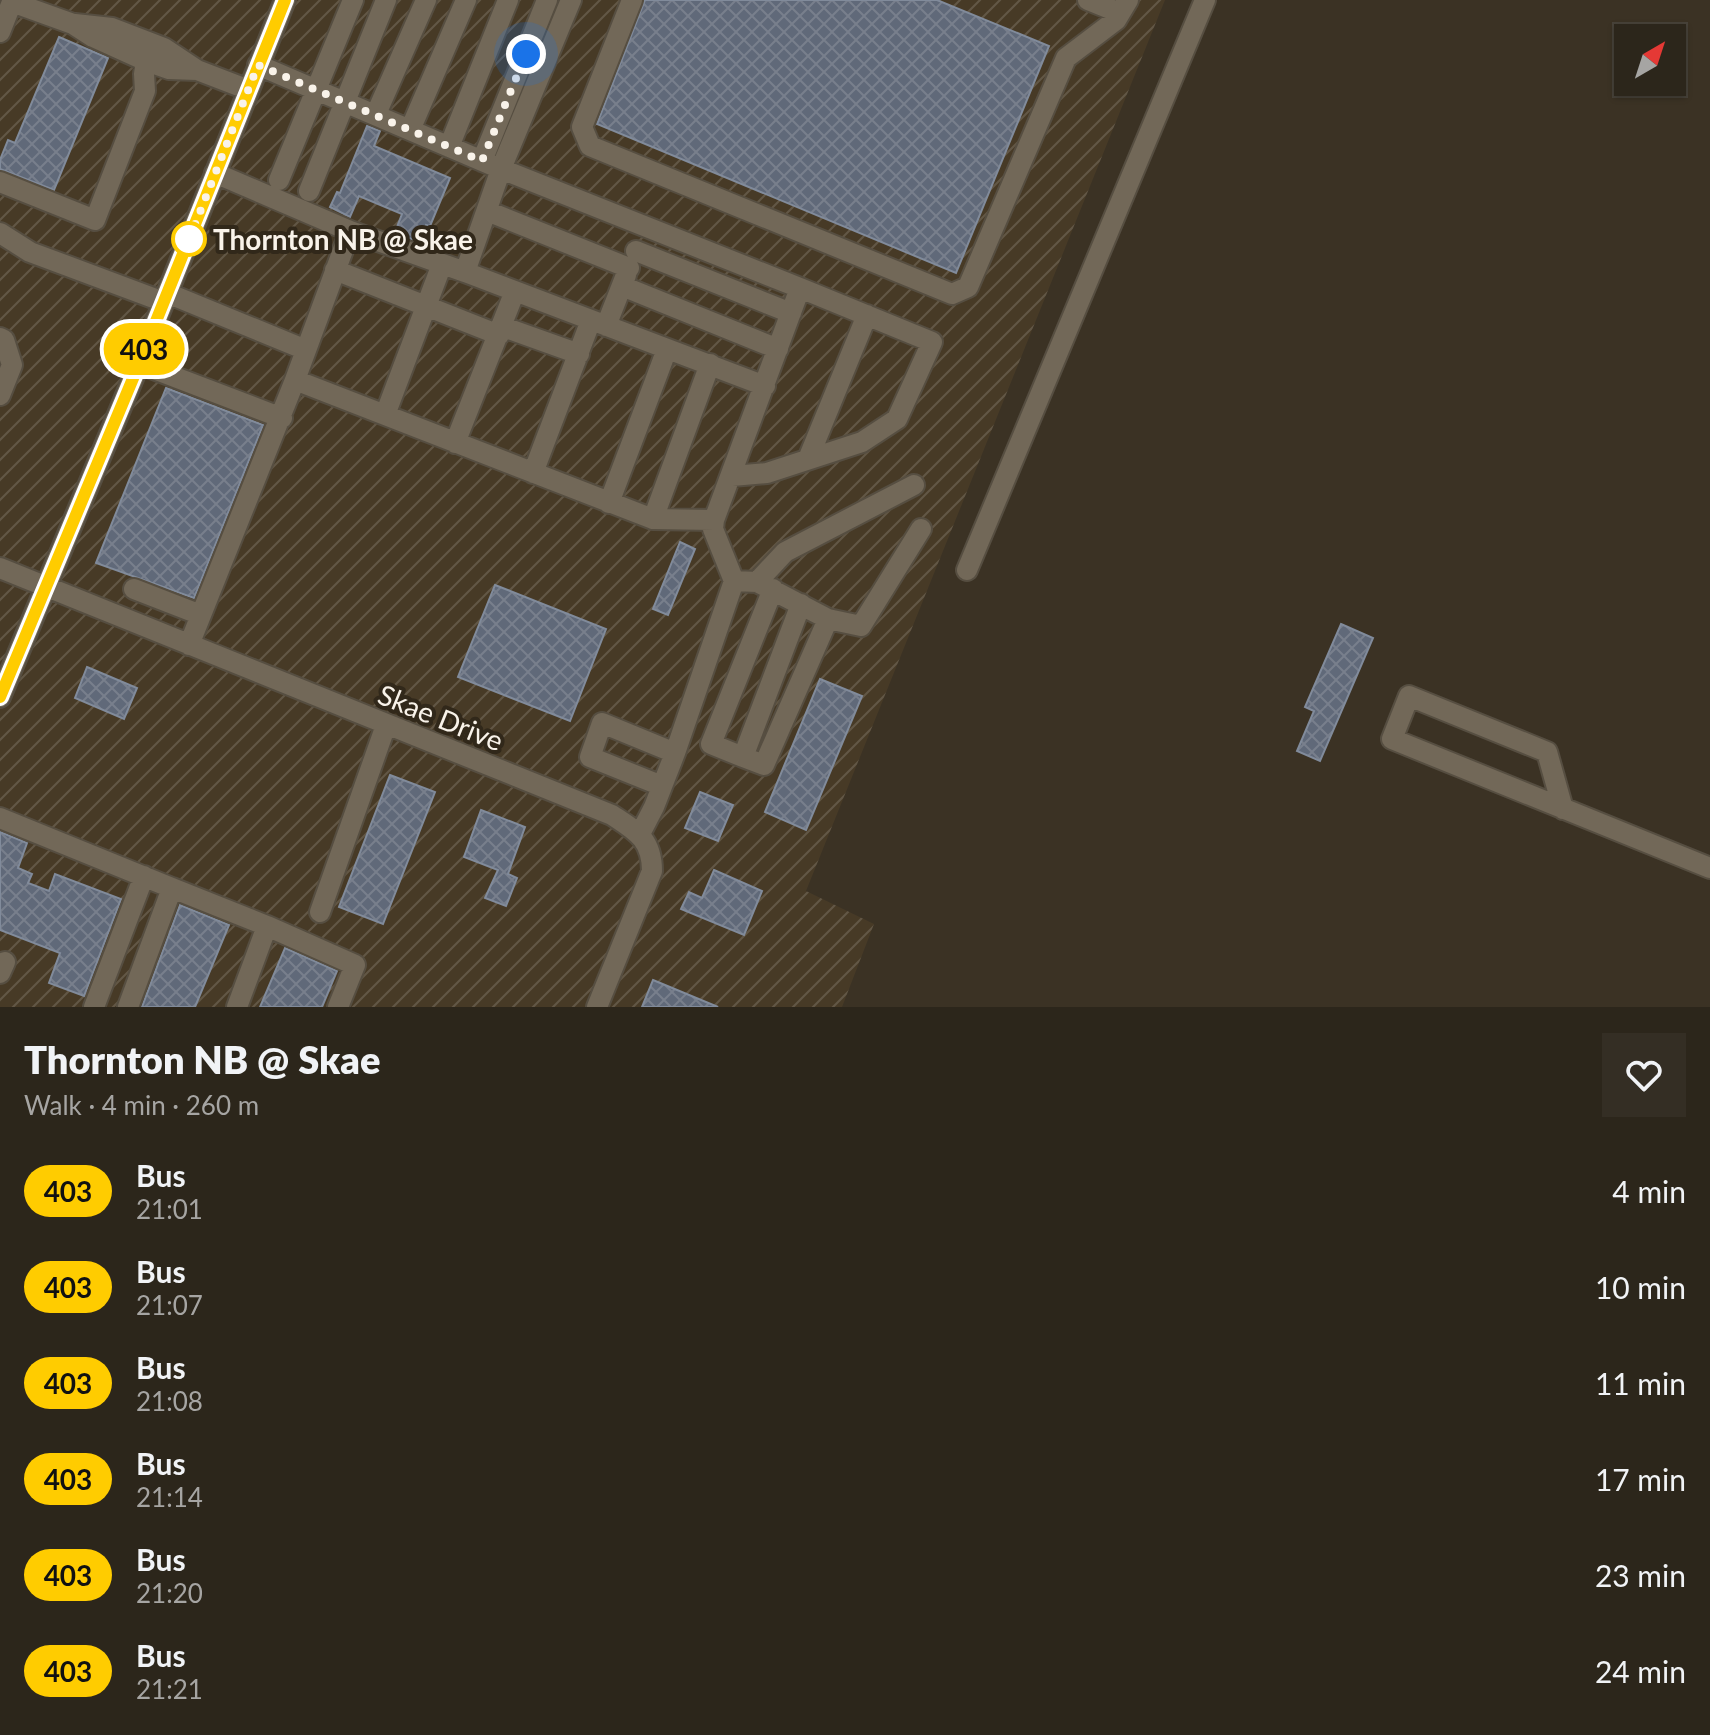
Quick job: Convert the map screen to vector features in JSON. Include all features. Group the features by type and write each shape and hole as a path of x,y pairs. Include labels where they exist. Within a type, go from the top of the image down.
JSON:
{"street":[{"path":"0,697 285,0"},
{"path":"279,180 353,0"},
{"path":"309,191 386,0"},
{"path":"376,114 426,0"},
{"path":"410,130 466,0"},
{"path":"449,147 508,0"},
{"path":"465,272 487,211 492,165 547,0"},
{"path":"492,165 571,0"},
{"path":"632,0 582,127 590,146 952,294 968,287 1066,58 1116,20 1124,6 1088,0"},
{"path":"967,570 1205,0"},
{"path":"0,32 12,2 73,24 93,37 146,61 169,69 197,70"},
{"path":"73,24 112,28 164,48 197,70 249,90"},
{"path":"0,182 95,220 145,91 146,61"},
{"path":"258,65 492,165 932,342 897,419 862,442 767,473 732,476"},
{"path":"215,173 350,231 765,386"},
{"path":"487,211 629,268 791,313"},
{"path":"533,473 579,354 629,268 645,226"},
{"path":"189,645 282,418 350,231"},
{"path":"0,233 30,252 166,297 306,350"},
{"path":"385,415 442,264"},
{"path":"629,268 778,349"},
{"path":"335,270 426,306 579,354"},
{"path":"597,1007 652,871 652,856 640,834 675,753 734,581 713,529 714,520 800,288"},
{"path":"455,443 515,291"},
{"path":"808,459 867,315"},
{"path":"0,338 4,340 12,365 0,395"},
{"path":"609,503 667,349"},
{"path":"138,363 282,418"},
{"path":"653,519 710,364"},
{"path":"295,380 653,519 714,520"},
{"path":"828,619 764,765 711,744 765,586 785,552 914,485"},
{"path":"734,581 765,586 828,619 861,626 921,529"},
{"name":"Skae Drive","path":"0,568 612,815 640,834"},
{"path":"134,589 201,615"},
{"path":"743,757 801,604"},
{"path":"1563,809 1547,752 1409,696 1392,739 1563,809 1710,868"},
{"path":"662,786 590,757 602,723 675,753"},
{"path":"320,912 386,725"},
{"path":"0,818 355,965 338,1007"},
{"path":"94,1007 144,876"},
{"path":"128,1007 172,888"},
{"path":"237,1007 267,926"}],"shaded area":[{"path":"0,0 1165,0 806,891 874,924 842,1007 0,1007"}],"building":[{"path":"645,0 937,0 1049,46 956,273 597,124"},
{"path":"59,37 108,58 54,190 0,169 0,160 8,140 15,143"},
{"path":"367,126 380,131 374,146 450,178 430,226 426,225 419,242 395,232 402,214 359,196 350,217 330,207 337,192 340,193"},
{"path":"166,388 263,425 194,598 96,563"},
{"path":"680,542 695,549 668,615 653,609"},
{"path":"495,585 606,629 570,721 458,677"},
{"path":"1341,624 1373,638 1320,761 1297,751 1314,711 1305,707"},
{"path":"87,667 137,688 124,719 75,698"},
{"path":"820,679 862,696 806,830 765,812"},
{"path":"390,775 435,792 383,924 339,907"},
{"path":"700,792 733,805 718,841 685,828"},
{"path":"481,810 525,827 508,874 517,878 506,906 485,898 498,870 464,857"},
{"path":"0,832 27,843 18,868 32,874 28,883 49,891 55,874 121,899 84,996 49,983 60,953 0,930"},
{"path":"714,870 762,891 744,935 681,909 689,892 702,898"},
{"path":"180,905 229,925 195,1007 142,1007"},
{"path":"285,948 337,971 322,1007 260,1007"},
{"path":"653,980 718,1007 642,1007"}],"bus line":[{"name":"403","path":"0,697 134,376 285,0"}],"place":[{"name":"Thornton NB @ Skae","path":"189,239"}],"route":[{"path":"189,239 187,245 258,65 482,161 526,54"}]}
